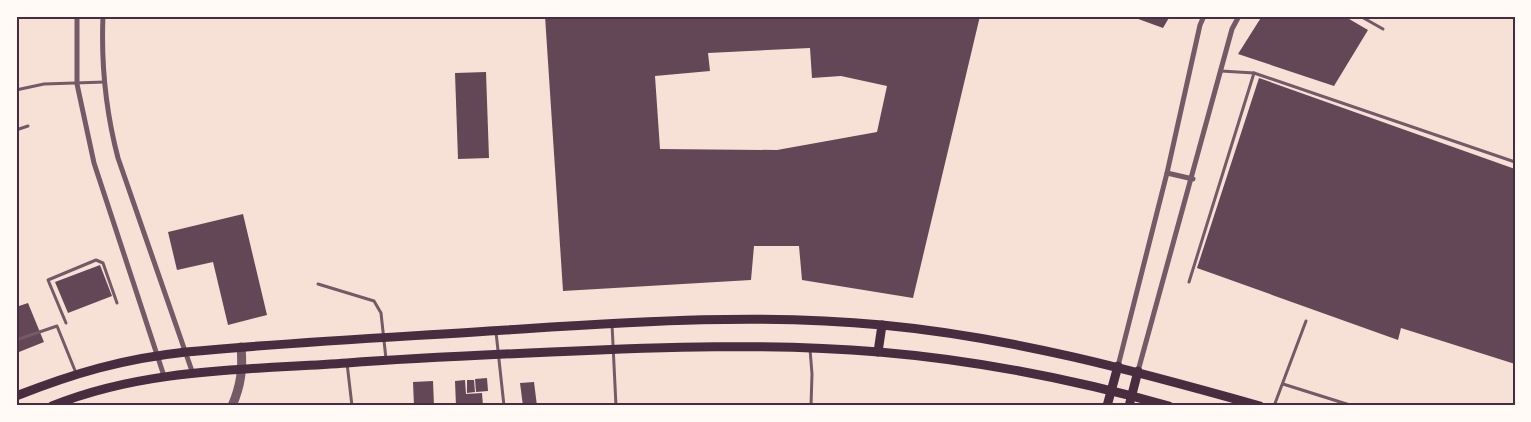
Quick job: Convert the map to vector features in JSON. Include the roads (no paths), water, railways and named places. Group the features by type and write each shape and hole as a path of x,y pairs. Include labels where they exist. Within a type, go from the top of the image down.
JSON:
{"main road":[{"path":"16,396 76,373 158,355 241,347 612,323 723,319 830,321 929,330 1118,366 1260,406"},
{"path":"878,352 882,325"},
{"path":"52,406 114,385 164,376 386,360 720,346 878,352 1020,373 1112,391 1169,406"},
{"path":"1107,406 1118,366"},
{"path":"1129,406 1138,371"}],"street":[{"path":"78,16 77,84 94,163 164,376"},
{"path":"103,16 102,39 111,130 118,158 193,374"},
{"path":"1118,366 1166,173 1200,25 1204,16"},
{"path":"1138,371 1193,179 1232,29 1239,16"},
{"path":"1166,173 1193,179"},
{"path":"232,406 241,386 243,370 241,347"}],"lane":[{"path":"1360,16 1384,29"},
{"path":"1221,71 1254,73 1515,162"},
{"path":"1189,282 1254,73"},
{"path":"16,90 44,84 106,82"},
{"path":"16,130 28,126"},
{"path":"66,323 48,280 96,260 103,263 117,303"},
{"path":"318,284 360,295 374,301 381,314 386,360"},
{"path":"1274,406 1306,321"},
{"path":"612,323 616,406"},
{"path":"16,340 57,326 76,373"},
{"path":"496,331 504,406"},
{"path":"810,349 812,374 811,406"},
{"path":"347,363 352,406"},
{"path":"1283,384 1353,406"}]}
